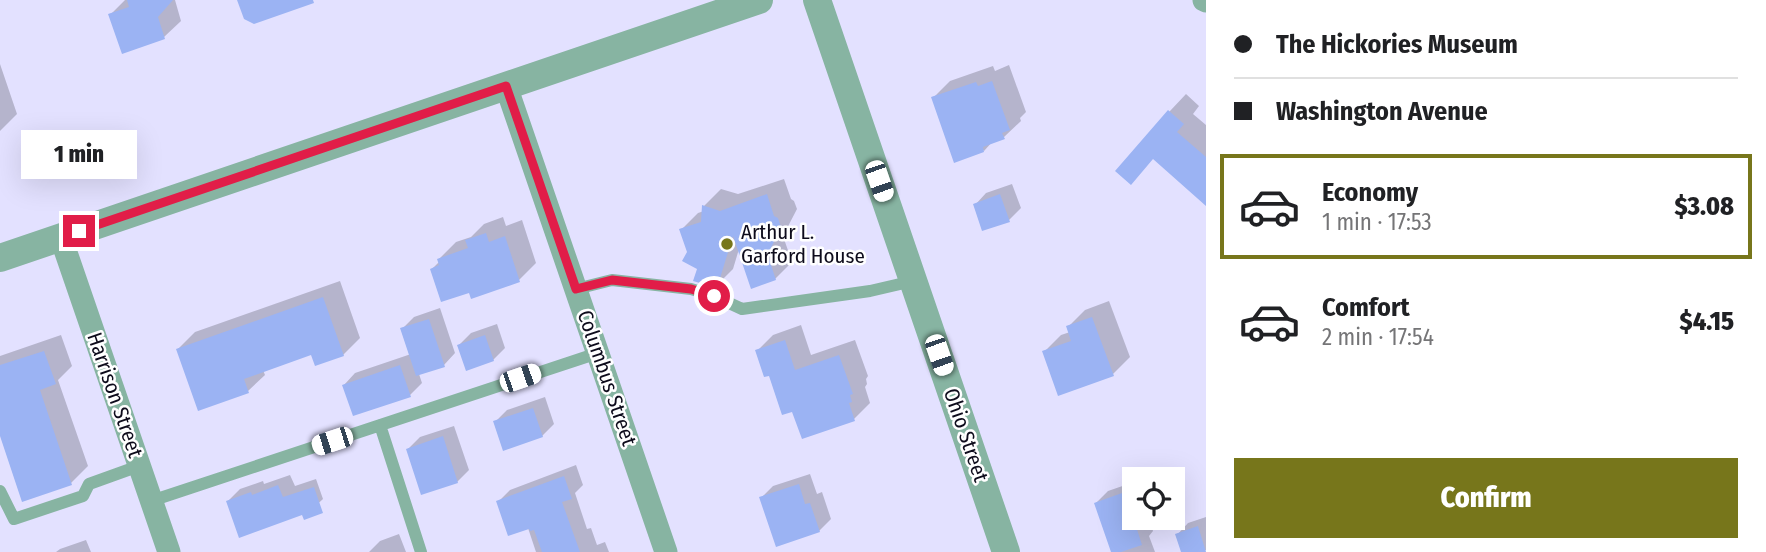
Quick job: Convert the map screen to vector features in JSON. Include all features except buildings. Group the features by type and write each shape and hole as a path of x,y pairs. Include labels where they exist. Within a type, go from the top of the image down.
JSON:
{"street":[{"path":"0,258 759,0"},
{"name":"Ohio Street","path":"817,0 1006,552"},
{"name":"Columbus Street","path":"506,86 666,552"},
{"name":"Harrison Street","path":"61,237 169,552"}],"lane":[{"path":"576,289 612,280 691,289 742,309 870,291 913,281"},
{"path":"151,501 598,353"},
{"path":"380,425 421,552"},
{"path":"0,491 14,519 83,496 89,484 139,466"}],"place":[{"name":"Arthur L. Garford House","path":"727,244"}],"route":[{"path":"79,231 506,86 576,289 612,280 691,289 714,296"}]}
